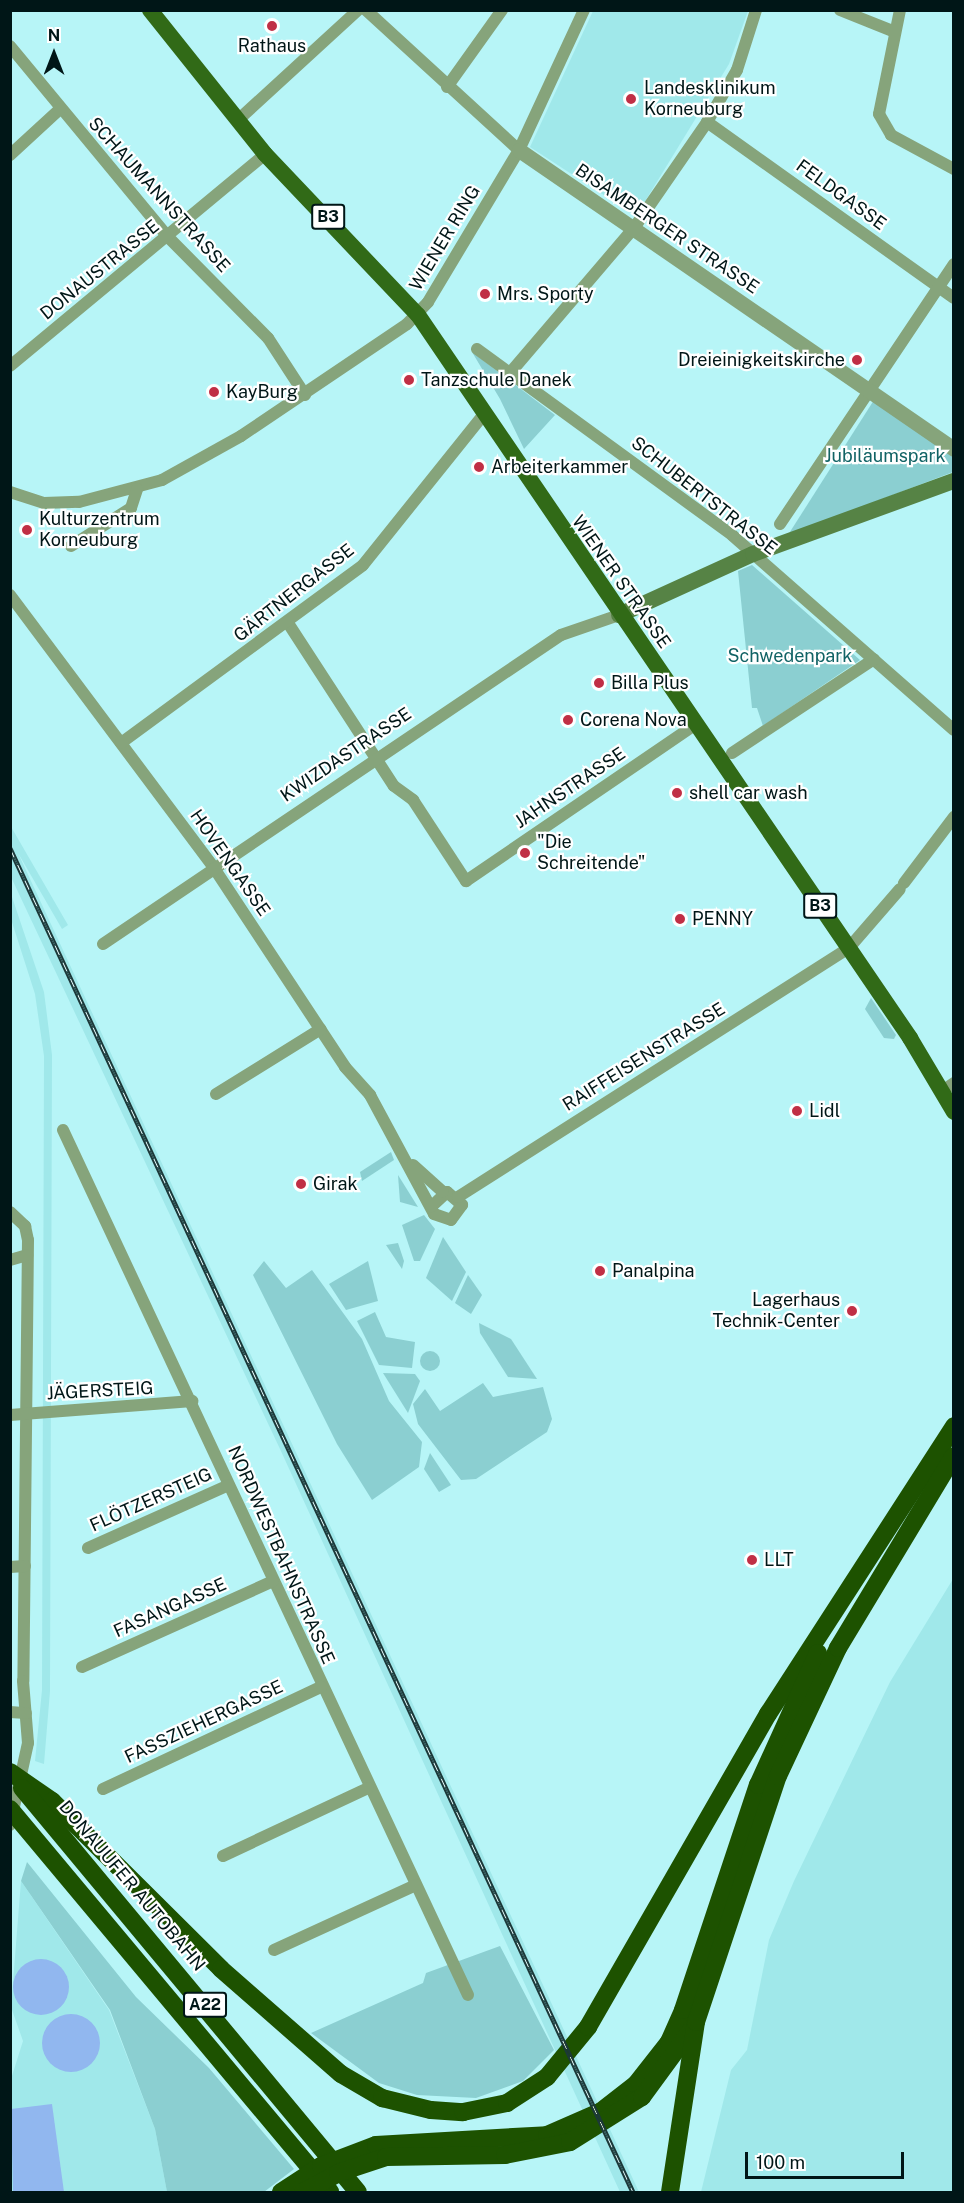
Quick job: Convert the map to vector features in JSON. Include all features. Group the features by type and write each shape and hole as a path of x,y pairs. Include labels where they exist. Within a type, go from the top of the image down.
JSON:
{"highway":[{"path":"10,1773 52,1801 274,2019 354,2083 396,2103 448,2112 492,2107 536,2086 559,2066 593,2018 661,1896 840,1605 954,1426"},
{"path":"710,1951 762,1818 816,1691 880,1572 954,1456"},
{"path":"281,2193 321,2166 381,2151 515,2154 567,2136 625,2103 663,2075 690,2016 779,1731 840,1605"},
{"name":"DONAUUFER AUTOBAHN","path":"10,1773 358,2193"},
{"name":"A22","path":"10,1809 330,2193"},
{"path":"670,2193 690,2016"},
{"path":"303,2193 338,2172 381,2151"}],"main road":[{"name":"B3","path":"150,10 238,120"},
{"name":"WIENER STRASSE","path":"238,120 265,154 418,315 694,725 848,949 950,1090 954,1112"},
{"path":"619,615 753,554 954,481"}],"street":[{"path":"238,120 358,10"},
{"name":"BISAMBERGER STRASSE","path":"366,10 379,15 447,87 519,150 954,449"},
{"path":"447,87 502,10"},
{"name":"WIENER RING","path":"10,492 57,504 137,489 186,469 305,395 418,315 519,150 584,10"},
{"path":"510,373 634,228 707,122 737,70 756,10"},
{"path":"840,10 895,32"},
{"path":"900,10 879,114 883,125 891,135 954,169"},
{"name":"SCHAUMANNSTRASSE","path":"10,46 60,110 169,238 267,338 305,395"},
{"path":"10,155 60,110"},
{"name":"FELDGASSE","path":"707,122 954,298"},
{"name":"DONAUSTRASSE","path":"10,366 169,238 265,154"},
{"path":"780,524 940,289 954,264"},
{"name":"SCHUBERTSTRASSE","path":"477,349 753,554 954,730"},
{"name":"GÄRTNERGASSE","path":"121,743 363,565 484,414"},
{"path":"71,546 131,508 137,489"},
{"name":"HOVENGASSE","path":"10,594 213,868 321,1029 370,1095 437,1217 451,1220 461,1211 458,1197"},
{"name":"KWIZDASTRASSE","path":"103,944 375,756 561,635 619,615"},
{"path":"288,622 375,756"},
{"path":"732,753 874,659"},
{"name":"JAHNSTRASSE","path":"375,756 394,786 413,800 466,881 694,725"},
{"name":"RAIFFEISENSTRASSE","path":"458,1197 848,949 902,886 954,817"},
{"path":"216,1095 321,1029"},
{"name":"NORDWESTBAHNSTRASSE","path":"63,1130 192,1401 321,1687 468,1995"},
{"name":"HOVENGASSE","path":"407,1159 443,1192"},
{"path":"432,1206 443,1192 458,1197"},
{"path":"10,1212 25,1227 27,1255 24,1414 26,1760 10,1825"},
{"path":"10,1260 27,1255"},
{"name":"JÄGERSTEIG","path":"10,1415 192,1401"},
{"name":"FLÖTZERSTEIG","path":"88,1548 229,1485"},
{"path":"10,1567 25,1566"},
{"name":"FASANGASSE","path":"82,1667 273,1581"},
{"name":"FASSZIEHERGASSE","path":"103,1789 321,1687"},
{"path":"10,1712 26,1713"},
{"path":"223,1856 369,1788"},
{"path":"274,1950 416,1885"}],"shaded area":[{"name":"Landesklinikum Korneuburg","path":"593,11 748,11 729,64 636,216 530,147"},
{"path":"10,825 68,925 62,929 18,853 639,2192 620,2192 280,1449 11,877"},
{"path":"11,894 44,992 52,1055 50,1691 44,1764 35,1761 42,1690 44,1056 35,994 11,919"},
{"path":"953,1579 953,2192 701,2192 731,2070 747,2050 769,1940 794,1881 890,1682"},
{"path":"21,1881 109,2010 155,2129 167,2192 11,2192 11,2079 23,2041 11,2007"},
{"path":"36,1959 46,1959 61,1967 67,1976 69,1987 67,1998 61,2007 46,2015 36,2015 25,2010 18,2003 13,1992 13,1982 18,1971 25,1964"},
{"path":"71,2014 87,2019 95,2027 100,2043 95,2059 87,2067 71,2072 55,2067 47,2059 42,2043 47,2027 55,2019"},
{"path":"52,2104 64,2192 13,2192 11,2109"}],"green space":[{"path":"472,352 555,415 524,449 500,399"},
{"name":"Jubiläumspark","path":"874,400 953,456 953,472 788,535"},
{"name":"Schwedenpark","path":"752,565 860,660 763,726 757,708 752,708 738,571"},
{"path":"871,998 896,1035 894,1039 884,1038 865,1009"},
{"path":"391,1152 394,1160 362,1181 360,1172"},
{"path":"398,1175 418,1207 400,1202"},
{"path":"424,1215 435,1229 420,1261 414,1261 402,1225"},
{"path":"443,1237 466,1272 452,1301 426,1278"},
{"path":"398,1243 404,1261 402,1269 386,1245"},
{"path":"264,1261 286,1288 312,1270 362,1339 389,1401 422,1442 419,1467 372,1500 337,1444 253,1275"},
{"path":"368,1261 378,1301 346,1310 329,1284"},
{"path":"468,1275 482,1295 471,1314 455,1303"},
{"path":"375,1312 386,1337 415,1342 412,1368 379,1365 357,1321"},
{"path":"479,1323 511,1339 537,1379 508,1377 480,1333"},
{"path":"430,1351 437,1354 440,1361 437,1368 430,1371 423,1368 420,1361 423,1354"},
{"path":"383,1373 415,1374 420,1381 408,1413"},
{"path":"483,1383 493,1397 543,1387 552,1419 547,1432 476,1479 461,1480 418,1424 413,1404 425,1389 440,1411"},
{"path":"430,1453 451,1485 439,1492 424,1469"},
{"path":"27,1862 136,1997 209,2068 294,2169 264,2192 167,2192 155,2129 110,2010 21,1881"},
{"path":"500,1946 554,2050 523,2081 476,2098 417,2095 379,2083 311,2033 423,1983 426,1973"}],"railway":[{"path":"10,848 633,2192"}],"place":[{"name":"Rathaus","path":"272,26"},
{"name":"Landesklinikum Korneuburg","path":"631,99"},
{"name":"Mrs. Sporty","path":"485,294"},
{"name":"Dreieinigkeitskirche","path":"857,360"},
{"name":"Tanzschule Danek","path":"409,380"},
{"name":"KayBurg","path":"214,392"},
{"name":"Arbeiterkammer","path":"479,467"},
{"name":"Kulturzentrum Korneuburg","path":"27,530"},
{"name":"Billa Plus","path":"599,683"},
{"name":"Corena Nova","path":"568,720"},
{"name":"shell car wash","path":"677,793"},
{"name":"\"Die Schreitende\"","path":"525,853"},
{"name":"PENNY","path":"680,919"},
{"name":"Lidl","path":"797,1111"},
{"name":"Girak","path":"301,1184"},
{"name":"Panalpina","path":"600,1271"},
{"name":"Lagerhaus Technik-Center","path":"852,1311"},
{"name":"LLT","path":"752,1560"}]}
